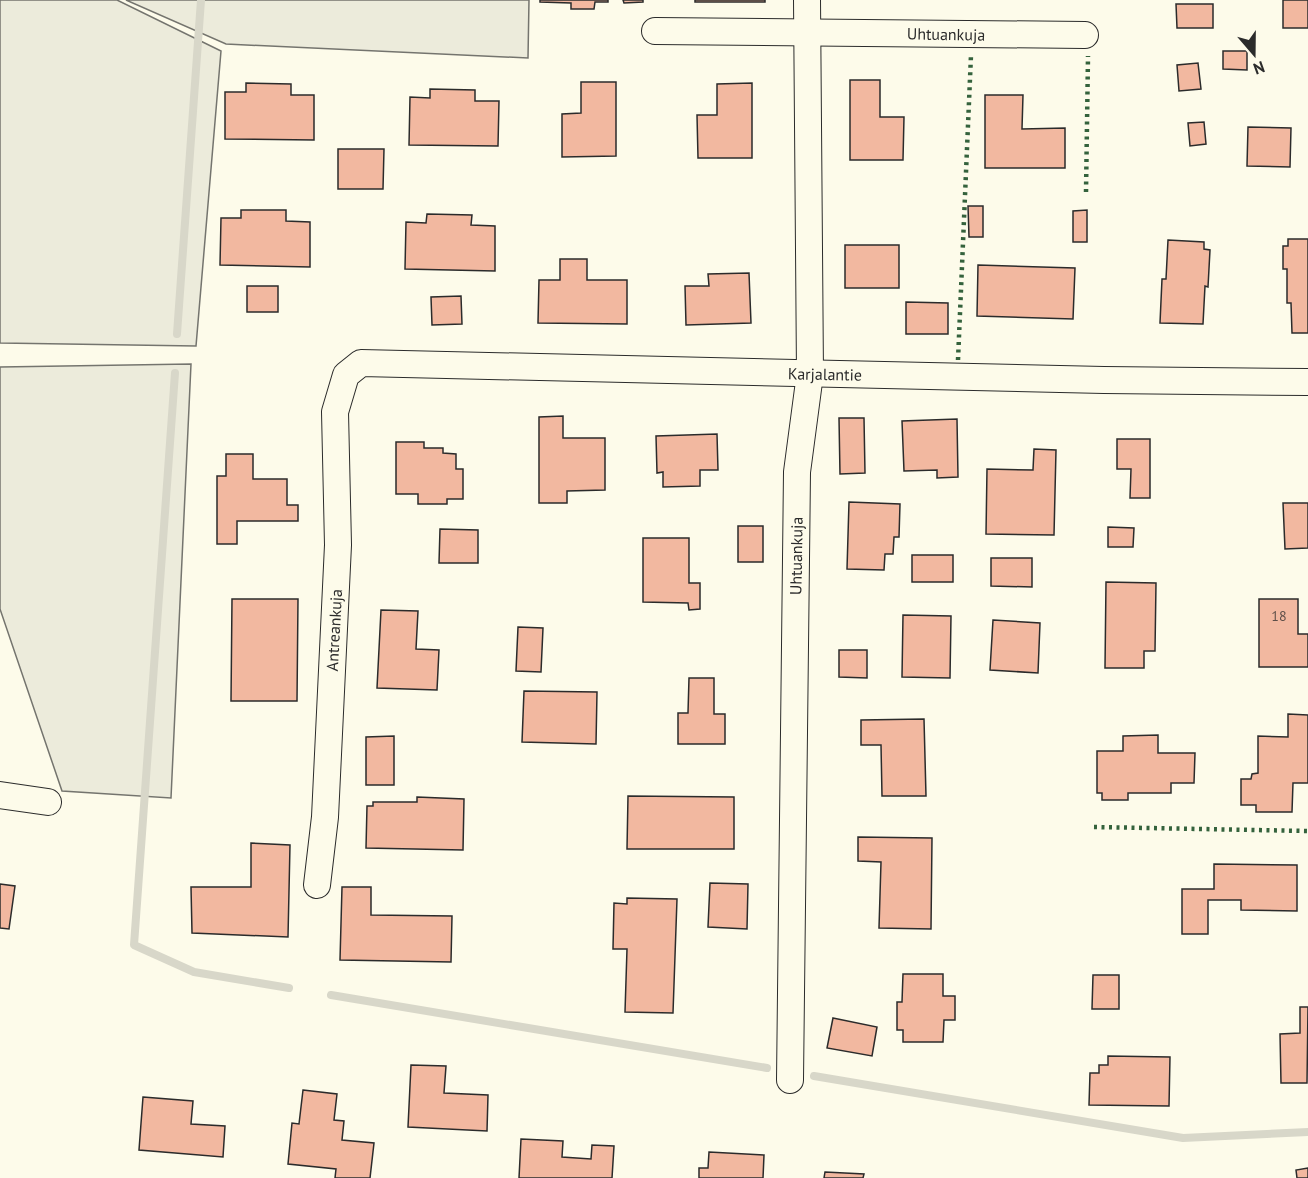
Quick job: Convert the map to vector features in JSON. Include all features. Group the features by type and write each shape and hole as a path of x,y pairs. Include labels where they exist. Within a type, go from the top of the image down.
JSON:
{"street":[{"name":"Uhtuankuja","path":"790,1080 797,472 810,374 807,0"},
{"name":"Uhtuankuja","path":"655,31 1085,35"},
{"name":"Karjalantie","path":"346,375 361,363 810,374 1308,382"},
{"name":"Antreankuja","path":"317,885 325,817 338,545 335,412 346,375"},
{"path":"0,795 48,802"}],"shaded area":[{"path":"0,0 117,0 221,51 196,346 0,343"},
{"path":"126,0 529,0 528,58 226,44"},
{"path":"191,364 171,798 62,791 0,609 0,367"}],"building":[{"path":"540,0 608,0 608,2 595,2 594,9 571,9 571,3 540,2"},
{"path":"623,0 643,0 643,2 624,3"},
{"path":"695,0 765,0 765,2 695,2"},
{"path":"1283,0 1308,0 1308,28 1283,28"},
{"path":"1176,4 1213,4 1213,28 1177,28"},
{"path":"1223,51 1247,51 1247,70 1223,69"},
{"path":"1198,63 1201,89 1179,91 1177,65"},
{"path":"850,80 880,80 880,117 904,117 903,160 850,160"},
{"path":"581,82 616,82 616,156 562,157 562,114 581,113"},
{"path":"246,83 291,84 291,95 314,95 314,140 225,139 225,92 246,92"},
{"path":"752,83 752,158 698,158 697,115 717,115 717,84"},
{"path":"430,89 475,90 475,101 499,101 498,146 409,145 410,97 430,98"},
{"path":"985,95 1023,95 1022,129 1065,128 1065,168 985,168"},
{"path":"1204,122 1206,144 1190,146 1188,123"},
{"path":"1248,127 1291,128 1290,167 1247,166"},
{"path":"338,149 384,149 383,189 338,189"},
{"path":"968,206 983,206 983,237 969,237"},
{"path":"241,210 286,210 286,221 310,222 310,267 220,265 221,218 241,218"},
{"path":"1087,210 1087,242 1073,242 1073,211"},
{"path":"427,214 472,215 471,225 495,226 495,271 405,269 406,222 426,223"},
{"path":"1288,239 1308,239 1308,333 1292,333 1291,303 1287,303 1287,269 1283,269 1283,246 1288,246"},
{"path":"1168,240 1204,242 1204,249 1210,250 1203,324 1160,323 1162,279 1166,279"},
{"path":"845,245 899,245 899,288 845,288"},
{"path":"560,259 587,259 587,280 627,280 627,324 538,323 539,280 560,280"},
{"path":"978,265 1075,268 1073,319 977,316"},
{"path":"749,273 751,323 686,325 685,286 709,286 708,274"},
{"path":"247,286 278,286 278,312 247,312"},
{"path":"461,296 462,324 432,325 431,297"},
{"path":"906,302 948,303 948,334 906,334"},
{"path":"563,416 563,438 605,438 605,490 567,491 567,503 539,503 539,417"},
{"path":"839,418 864,418 865,473 840,474"},
{"path":"957,419 958,477 937,478 937,470 904,471 902,421"},
{"path":"717,434 718,470 700,470 700,486 663,487 663,472 657,473 656,436"},
{"path":"1117,439 1150,439 1150,498 1130,498 1131,469 1117,469"},
{"path":"396,442 424,442 424,448 443,448 443,453 456,454 456,469 463,469 463,499 447,499 447,504 418,504 418,494 396,494"},
{"path":"1034,449 1056,450 1054,535 986,534 987,469 1033,470"},
{"path":"226,454 253,454 253,479 287,479 287,505 298,505 298,521 237,521 237,544 217,544 217,476 226,476"},
{"path":"849,502 900,504 899,537 894,537 893,554 885,554 884,570 847,569"},
{"path":"1283,503 1308,503 1308,548 1285,549"},
{"path":"738,526 763,526 763,562 738,562"},
{"path":"1108,527 1134,528 1133,547 1108,547"},
{"path":"440,529 478,530 478,563 439,563"},
{"path":"643,538 689,538 689,583 700,583 700,609 689,610 688,603 643,602"},
{"path":"912,555 953,555 953,582 912,582"},
{"path":"991,558 1032,558 1032,587 991,586"},
{"path":"1106,582 1156,583 1155,651 1144,651 1144,668 1105,668"},
{"path":"232,599 298,599 297,701 231,701"},
{"path":"1259,599 1298,599 1298,634 1308,634 1308,667 1259,667"},
{"path":"381,610 418,611 416,649 439,650 437,690 377,688"},
{"path":"903,615 951,616 950,678 902,677"},
{"path":"993,620 1040,623 1038,673 990,670"},
{"path":"518,627 543,628 541,672 516,671"},
{"path":"839,650 867,650 867,678 839,677"},
{"path":"689,678 714,678 714,714 725,714 725,744 678,744 678,713 688,713"},
{"path":"524,691 597,692 596,744 522,742"},
{"path":"1288,714 1308,715 1308,783 1293,783 1292,812 1256,812 1256,805 1241,805 1241,779 1251,779 1252,774 1258,773 1258,736 1288,737"},
{"path":"924,719 926,796 882,796 881,745 861,745 861,720"},
{"path":"1158,735 1158,753 1195,753 1194,783 1171,783 1171,793 1128,793 1128,800 1102,800 1102,793 1097,793 1097,751 1123,751 1123,736"},
{"path":"394,736 394,785 366,785 366,737"},
{"path":"628,796 734,797 734,849 627,849"},
{"path":"417,797 464,799 463,850 366,848 367,806 373,806 373,802 417,802"},
{"path":"858,837 932,838 931,929 879,928 881,862 858,861"},
{"path":"251,843 290,845 288,937 192,933 191,887 251,887"},
{"path":"1214,864 1297,865 1297,911 1241,910 1241,900 1208,900 1208,934 1182,934 1182,889 1214,889"},
{"path":"710,883 748,884 747,929 708,927"},
{"path":"0,884 15,886 9,929 0,928"},
{"path":"342,887 371,887 371,915 452,916 451,962 340,960"},
{"path":"627,898 677,899 673,1013 625,1012 627,949 613,949 614,903 627,904"},
{"path":"903,974 943,974 943,996 955,996 955,1020 944,1020 943,1042 903,1042 903,1030 897,1030 897,1002 902,1002"},
{"path":"1093,975 1119,975 1119,1009 1092,1009"},
{"path":"1300,1007 1308,1007 1307,1083 1281,1083 1280,1034 1300,1033"},
{"path":"833,1018 877,1027 872,1056 827,1048"},
{"path":"1108,1056 1170,1057 1169,1106 1089,1105 1090,1073 1099,1073 1099,1065 1108,1065"},
{"path":"411,1065 446,1066 444,1093 488,1095 487,1131 408,1127"},
{"path":"303,1090 337,1094 334,1120 344,1121 342,1140 374,1143 370,1178 335,1178 336,1169 288,1164 292,1123 299,1124"},
{"path":"143,1097 193,1101 191,1124 225,1126 223,1157 139,1150"},
{"path":"521,1139 563,1141 562,1157 591,1159 592,1145 614,1146 612,1178 519,1178"},
{"path":"709,1152 764,1155 763,1178 699,1178 699,1168 708,1168"},
{"path":"1308,1168 1308,1178 1297,1178 1296,1170"},
{"path":"825,1172 864,1174 863,1178 824,1178"}],"waterway":[{"path":"177,334 201,0"},
{"path":"175,373 134,945 194,972 289,988"},
{"path":"331,995 767,1068"},
{"path":"814,1076 1183,1138 1308,1132"}],"hedge":[{"path":"958,360 971,55"},
{"path":"1086,192 1088,56"},
{"path":"1094,827 1308,831"}]}
